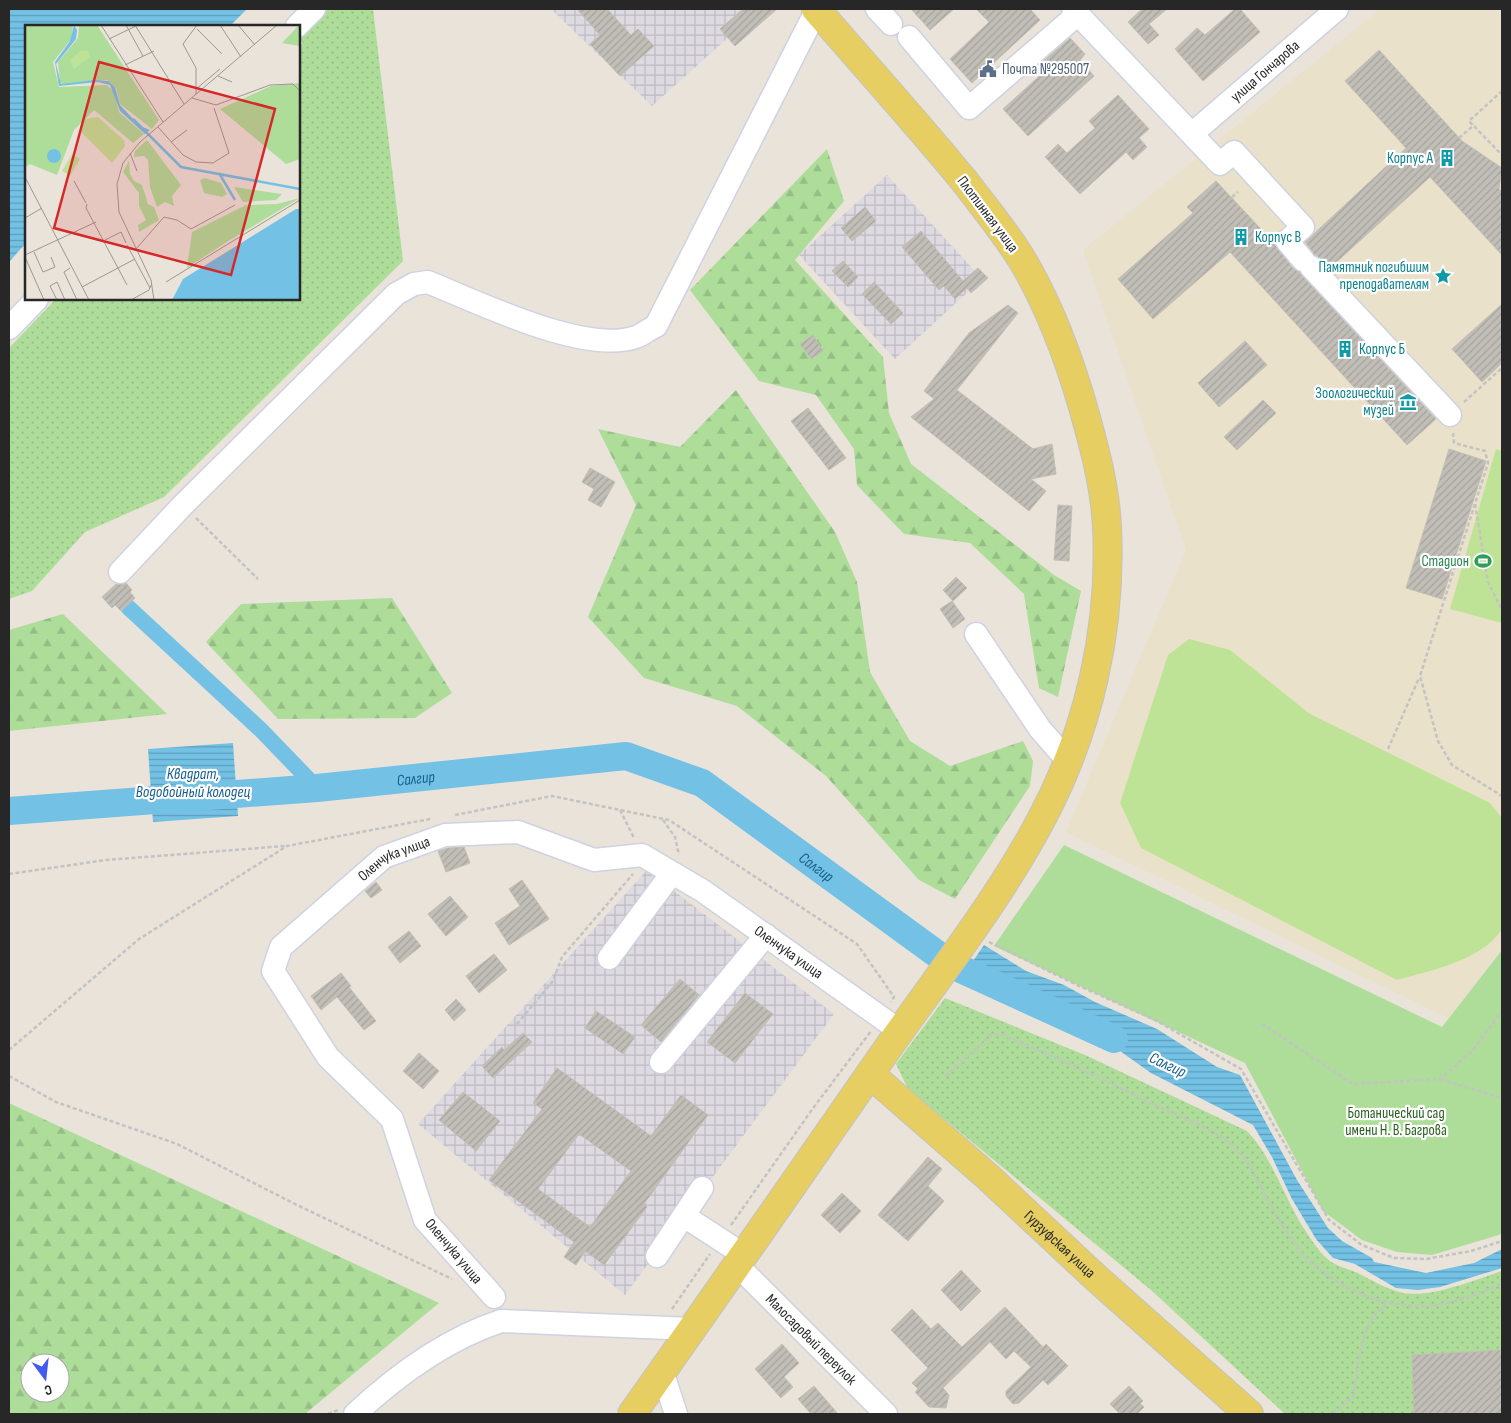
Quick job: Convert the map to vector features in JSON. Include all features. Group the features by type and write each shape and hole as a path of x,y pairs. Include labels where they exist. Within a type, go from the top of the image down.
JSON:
{"main road":[{"name":"Плотинная улица","path":"632,1414 870,1074 890,1019 937,978 980,932 1040,822 1068,761 1097,664 1106,610 1107,526 1096,455 1075,380 1053,318 1027,266 993,218 954,168 817,9"},
{"name":"Гурзуфская улица","path":"870,1074 988,1177 1094,1276 1249,1414"}],"street":[{"path":"298,25 314,9"},
{"path":"120,572 182,505 396,294 414,284 428,282 547,330 608,341 635,337 656,326 817,9"},
{"name":"улица Гончарова","path":"1193,133 1337,9"},
{"path":"909,37 969,108 1076,11 1193,133 1220,164 1234,152 1303,227 1286,241 1450,415"},
{"path":"9,328 36,300"},
{"path":"976,634 1040,729 1068,761"},
{"name":"Оленчука улица","path":"494,1297 425,1220 392,1119 328,1057 273,971 281,947 384,857 445,835 518,832 594,860 642,855 703,890 890,1019"},
{"path":"609,958 672,873"},
{"path":"662,1062 766,935"},
{"path":"657,1256 702,1188"},
{"name":"Малосадовый переулок","path":"684,1216 720,1240 886,1414"},
{"path":"355,1414 379,1392 430,1355 482,1327 501,1321 692,1329"},
{"path":"662,1371 676,1414"}],"path":[{"path":"1502,91 1469,121 1502,155"},
{"path":"1459,138 1474,125"},
{"path":"1232,197 1238,192"},
{"path":"1388,749 1420,676 1488,463 1485,451 1454,443 1450,415 1502,368"},
{"path":"1475,503 1488,582 1502,610"},
{"path":"182,505 258,579"},
{"path":"1420,676 1438,741 1452,765 1502,796"},
{"path":"448,816 552,796 669,820 857,944 894,997 890,1019 811,1111 660,1329"},
{"path":"517,1024 553,982 562,957 633,874 642,855 620,810"},
{"path":"9,874 106,860 287,846 439,818"},
{"path":"662,819 675,838 679,852 680,860 672,873"},
{"path":"9,1050 139,939 287,846"},
{"path":"980,932 1077,985 1155,1020 1241,1069 1329,1220 1362,1245 1394,1258 1426,1259 1471,1251 1502,1241"},
{"path":"1440,1079 1473,1050 1502,1011"},
{"path":"1262,1024 1353,1084 1440,1079 1502,1098"},
{"path":"946,1076 992,1034 1003,1035 1071,1064 1187,1120 1226,1141 1241,1155 1254,1170 1270,1206 1295,1244 1314,1265 1344,1286 1363,1296 1391,1304 1432,1306 1467,1297 1502,1284"},
{"path":"9,1076 56,1102 177,1144 297,1205 457,1281"},
{"path":"1333,1414 1353,1397 1363,1336 1367,1327 1378,1310 1391,1304"}],"shaded area":[{"path":"551,9 760,9 652,106"},
{"path":"1380,9 1495,9 1502,17 1502,949 1448,1018 1066,832 1186,550 1083,250"},
{"path":"887,175 982,279 895,359 799,255"},
{"path":"647,870 834,1014 625,1295 418,1124"}],"green space":[{"path":"328,9 373,9 403,261 164,497 85,532 32,591 9,599 9,348 55,300 300,300 300,47 303,43 300,39"},
{"path":"827,149 844,201 795,260 883,357 889,413 911,464 1054,575 1081,591 1058,697 1039,688 1024,594 970,543 904,534 857,485 854,449 816,395 759,381 690,290"},
{"path":"736,390 835,532 857,582 870,672 910,741 950,766 1023,741 1033,761 1030,786 955,899 919,880 826,776 737,706 644,678 588,617 636,505 598,429 680,447"},
{"name":"Стадион","path":"1496,449 1502,451 1502,623 1450,609"},
{"path":"392,598 452,693 415,718 278,719 206,642 241,604"},
{"path":"63,614 167,714 9,731 9,630"},
{"path":"1189,639 1230,650 1310,714 1490,803 1502,818 1502,929 1493,940 1482,949 1455,963 1397,980 1141,848 1120,803 1168,655"},
{"name":"Ботанический сад имени Н. В. Багрова","path":"1064,845 1442,1027 1502,950 1502,1234 1432,1255 1397,1252 1362,1240 1323,1211 1245,1063 994,946"},
{"path":"945,998 1085,1055 1247,1131 1269,1162 1298,1219 1309,1236 1325,1257 1336,1265 1391,1289 1414,1294 1440,1291 1502,1271 1502,1414 1285,1414 1151,1290 908,1089 896,1064"},
{"path":"9,1103 439,1303 305,1414 9,1414"}],"water":[{"path":"9,9 247,9 231,25 25,25 25,244 9,262"},
{"name":"Квадрат, Водобойный колодец","path":"233,743 238,816 153,822 148,749"},
{"path":"984,945 1026,971 1064,985 1095,1002 1157,1029 1217,1067 1240,1075 1297,1180 1328,1228 1342,1241 1372,1258 1374,1262 1426,1273 1474,1263 1502,1249 1502,1268 1440,1287 1418,1290 1396,1288 1355,1264 1333,1258 1316,1239 1292,1199 1272,1157 1253,1125 1151,1073 1041,995 987,979 958,983"}],"building":[{"path":"577,9 607,9 631,35 638,29 654,46 620,76 590,44 600,35"},
{"path":"743,9 777,9 735,46 720,29"},
{"path":"911,9 954,9 930,30"},
{"path":"976,9 1030,9 1040,20 972,83 950,59 989,22"},
{"path":"1142,9 1167,9 1149,24 1159,35 1148,44 1128,22"},
{"path":"1235,9 1240,9 1260,32 1203,81 1175,49 1197,28 1205,35"},
{"path":"1070,38 1085,54 1080,60 1094,76 1028,136 1003,109 1047,69 1041,63"},
{"name":"Корпус А","path":"1379,50 1462,141 1502,168 1499,189 1502,192 1502,255 1430,177 1330,268 1314,254 1305,242 1406,148 1345,81"},
{"path":"1118,95 1149,129 1139,138 1147,147 1133,160 1126,152 1080,194 1045,157 1058,144 1067,153 1095,128 1089,121"},
{"path":"1216,181 1274,243 1293,268 1299,272 1436,419 1407,445 1230,252 1153,319 1118,279 1193,213 1187,207"},
{"path":"865,207 876,221 852,241 841,228"},
{"path":"921,231 963,281 978,268 988,278 971,293 967,288 955,299 944,286 939,290 902,247"},
{"path":"843,261 858,277 848,287 832,271"},
{"path":"874,282 903,313 891,324 862,294"},
{"path":"1502,304 1502,363 1482,382 1452,349"},
{"path":"1008,305 1018,313 957,390 1033,449 1052,444 1056,474 1031,479 1046,491 1029,511 911,417 934,399 924,391 969,333"},
{"path":"813,335 823,351 811,359 800,344"},
{"path":"1245,341 1267,365 1219,407 1198,383"},
{"path":"1263,400 1276,413 1237,450 1224,437"},
{"path":"808,408 846,458 829,470 791,421"},
{"path":"1449,449 1486,461 1442,599 1406,588"},
{"path":"590,468 615,482 601,507 588,500 594,489 582,482"},
{"path":"1058,505 1072,506 1069,561 1054,560"},
{"path":"956,577 967,588 953,601 943,590"},
{"path":"126,583 132,590 130,592 135,598 121,611 115,605 112,608 102,597 116,584"},
{"path":"952,601 965,619 953,628 940,609"},
{"path":"464,847 470,863 446,872 438,851"},
{"path":"522,880 549,919 509,945 495,923 520,906 509,889"},
{"path":"376,882 382,890 371,898 365,891"},
{"path":"450,896 468,917 446,936 428,914"},
{"path":"409,931 421,946 400,963 388,947"},
{"path":"494,954 507,970 479,993 466,976"},
{"path":"341,973 351,986 349,987 376,1021 364,1030 337,997 321,1010 311,996"},
{"path":"680,979 699,995 661,1042 641,1025"},
{"path":"745,993 773,1014 735,1063 707,1042"},
{"path":"456,999 466,1010 454,1021 445,1010"},
{"path":"596,1011 635,1037 623,1054 585,1028"},
{"path":"523,1033 532,1042 493,1078 482,1066 502,1047 504,1050"},
{"path":"419,1053 439,1071 423,1089 403,1071"},
{"path":"557,1068 651,1136 681,1095 708,1115 644,1204 647,1207 604,1265 585,1251 576,1265 564,1257 574,1242 489,1180 542,1109 533,1103","holes":["579,1134 631,1171 590,1227 538,1189"]},
{"path":"463,1092 500,1121 476,1151 439,1120"},
{"path":"928,1157 942,1169 928,1186 944,1201 908,1241 878,1215"},
{"path":"842,1193 861,1211 840,1233 821,1215"},
{"path":"961,1270 981,1291 961,1311 941,1290"},
{"path":"1005,1307 1043,1347 1046,1344 1068,1366 1048,1385 1043,1380 1019,1403 1013,1404 1006,1396 1006,1391 1031,1367 1014,1351 1006,1359 990,1342 943,1388 949,1395 946,1408 929,1407 915,1392 918,1389 912,1383 928,1368 891,1330 912,1309 931,1329 938,1323 962,1347"},
{"path":"782,1344 799,1363 784,1377 793,1387 781,1398 755,1369"},
{"path":"1502,1350 1502,1414 1414,1414 1412,1355"},
{"path":"814,1386 838,1414 811,1414 798,1399"},
{"path":"1129,1386 1143,1401 1140,1403 1144,1407 1137,1414 1120,1414 1110,1404"}],"waterway":[{"path":"128,607 260,729 317,788"},
{"name":"Салгир","path":"9,811 317,788 626,756 702,783 952,965 1114,1039"}],"place":[{"name":"Почта №295007","path":"988,69"},
{"name":"Корпус А","path":"1447,158"},
{"name":"Корпус В","path":"1241,237"},
{"name":"Памятник погибшим преподавателям","path":"1443,276"},
{"name":"Корпус Б","path":"1345,349"},
{"name":"Зоологический музей","path":"1408,402"},
{"name":"Стадион","path":"1483,561"}]}
